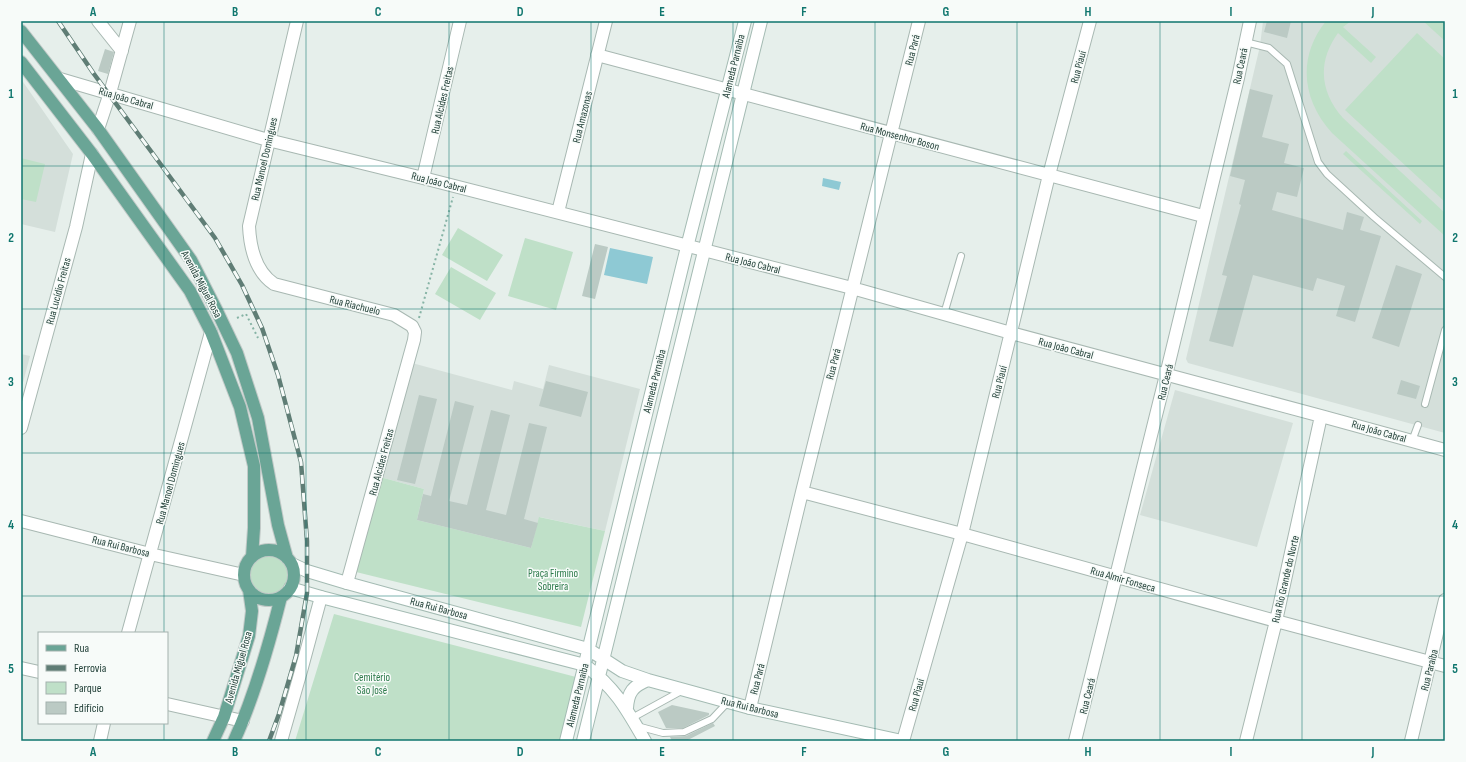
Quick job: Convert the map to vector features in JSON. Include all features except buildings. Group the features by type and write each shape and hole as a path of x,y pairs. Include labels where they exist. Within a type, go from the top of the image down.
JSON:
{"main road":[{"name":"Avenida Miguel Rosa","path":"21,31 98,129 191,260 237,353 258,418 278,525 290,561"},
{"name":"Avenida Miguel Rosa","path":"21,62 25,72 92,154 190,291 211,332 240,407 254,466 254,528 252,557"},
{"path":"274,550 281,553 290,561 294,572 293,580 290,588 281,596 273,599 265,599 257,597 249,590 244,575 246,565 258,552 274,550"},
{"name":"Avenida Miguel Rosa","path":"213,741 224,717 249,636 252,611 249,590"},
{"name":"Avenida Miguel Rosa","path":"234,741 243,721 257,679 281,596"}],"street":[{"path":"98,21 122,51"},
{"path":"98,129 110,93 130,21"},
{"name":"Rua Manoel Domingues","path":"281,287 268,280 261,271 254,257 250,242 249,226 297,21"},
{"name":"Rua Alcides Freitas","path":"423,178 460,21"},
{"name":"Rua Amazonas","path":"558,212 606,21"},
{"name":"Alameda Parnaiba","path":"566,741 639,440 745,21"},
{"name":"Alameda Parnaiba","path":"583,741 761,21"},
{"name":"Rua Pará","path":"750,708 852,288 920,21"},
{"name":"Rua Ceará","path":"1075,741 1117,578 1203,216 1238,78 1250,21"},
{"name":"Rua Piauí","path":"902,741 962,534 1048,175 1087,22"},
{"name":"Rua Monsenhor Boson","path":"597,55 1203,216"},
{"name":"Rua João Cabral","path":"60,79 268,140 456,186 687,247 852,288 1011,333 1445,450"},
{"name":"Rua Lucídio Freitas","path":"21,428 76,227 92,154"},
{"name":"Rua Riachuelo","path":"281,287 394,315 412,326 415,336"},
{"name":"Rua Manoel Domingues","path":"128,632 211,332"},
{"name":"Rua Alcides Freitas","path":"347,583 415,336"},
{"name":"Rua Rio Grande do Norte","path":"1246,741 1276,621 1321,416"},
{"path":"639,440 656,444"},
{"name":"Rua Almir Fonseca","path":"802,492 962,534 1117,578 1445,666"},
{"name":"Rua Rui Barbosa","path":"21,521 150,554 244,575"},
{"name":"Rua Rui Barbosa","path":"290,561 307,571 347,583 588,649 622,671 648,680 750,708 902,741"},
{"name":"Rua Rui Barbosa","path":"290,588 585,665"},
{"path":"281,741 321,597"},
{"name":"Rua Paraíba","path":"1411,741 1445,600"},
{"path":"430,625 433,606"},
{"path":"585,665 599,676 614,692 632,717 645,741"},
{"path":"21,668 38,672"},
{"path":"632,717 628,697 633,689 639,684 648,680"},
{"path":"168,704 243,721"},
{"path":"100,741 104,724"}],"lane":[{"path":"1245,42 1269,48 1287,64 1318,162 1327,174 1374,217 1445,277"},
{"path":"944,314 961,256"},
{"path":"1425,404 1445,330"},
{"path":"1412,441 1418,424"},
{"path":"632,717 684,690"},
{"path":"632,717 663,733 684,732 712,719 728,702"}],"path":[{"path":"415,336 456,186"},
{"path":"237,318 246,314 258,338"}],"shaded area":[{"path":"1263,21 1445,21 1445,433 1188,363 1186,359 1260,46"},
{"path":"21,79 73,154 55,232 21,224"},
{"path":"21,354 30,356 21,390"},
{"path":"412,363 512,390 514,381 543,389 549,365 640,389 605,531 540,517 531,548 417,520 424,489 380,477"},
{"path":"1175,390 1293,423 1257,547 1140,515"}],"green space":[{"path":"1326,21 1351,21 1343,27 1376,57 1371,63 1338,33 1331,44 1324,66 1326,87 1335,108 1343,118 1445,213 1445,236 1332,133 1314,107 1309,93 1307,64 1310,49"},
{"path":"1423,21 1445,21 1445,41"},
{"path":"1417,33 1445,59 1445,202 1345,110"},
{"path":"1346,151 1422,221 1420,224 1343,154"},
{"path":"21,158 45,164 36,202 21,199"},
{"path":"458,228 503,255 487,281 442,255"},
{"path":"525,238 573,252 556,310 508,296"},
{"path":"451,267 496,293 480,320 435,294"},
{"name":"Praça Firmino Sobreira","path":"380,477 424,489 417,520 531,548 539,517 605,531 581,627 356,572"},
{"path":"269,556 279,559 285,565 288,575 285,585 279,591 269,594 259,591 253,585 250,575 253,565 259,559"},
{"name":"Cemitério São José","path":"334,614 576,677 560,741 295,741"}],"water":[{"path":"823,178 841,182 839,190 822,186"},
{"path":"610,248 653,257 647,284 604,275"}],"railway":[{"path":"58,21 94,74 215,238 242,285 262,328 278,375 301,462 307,541 307,593 296,656 279,714 269,741"}]}
